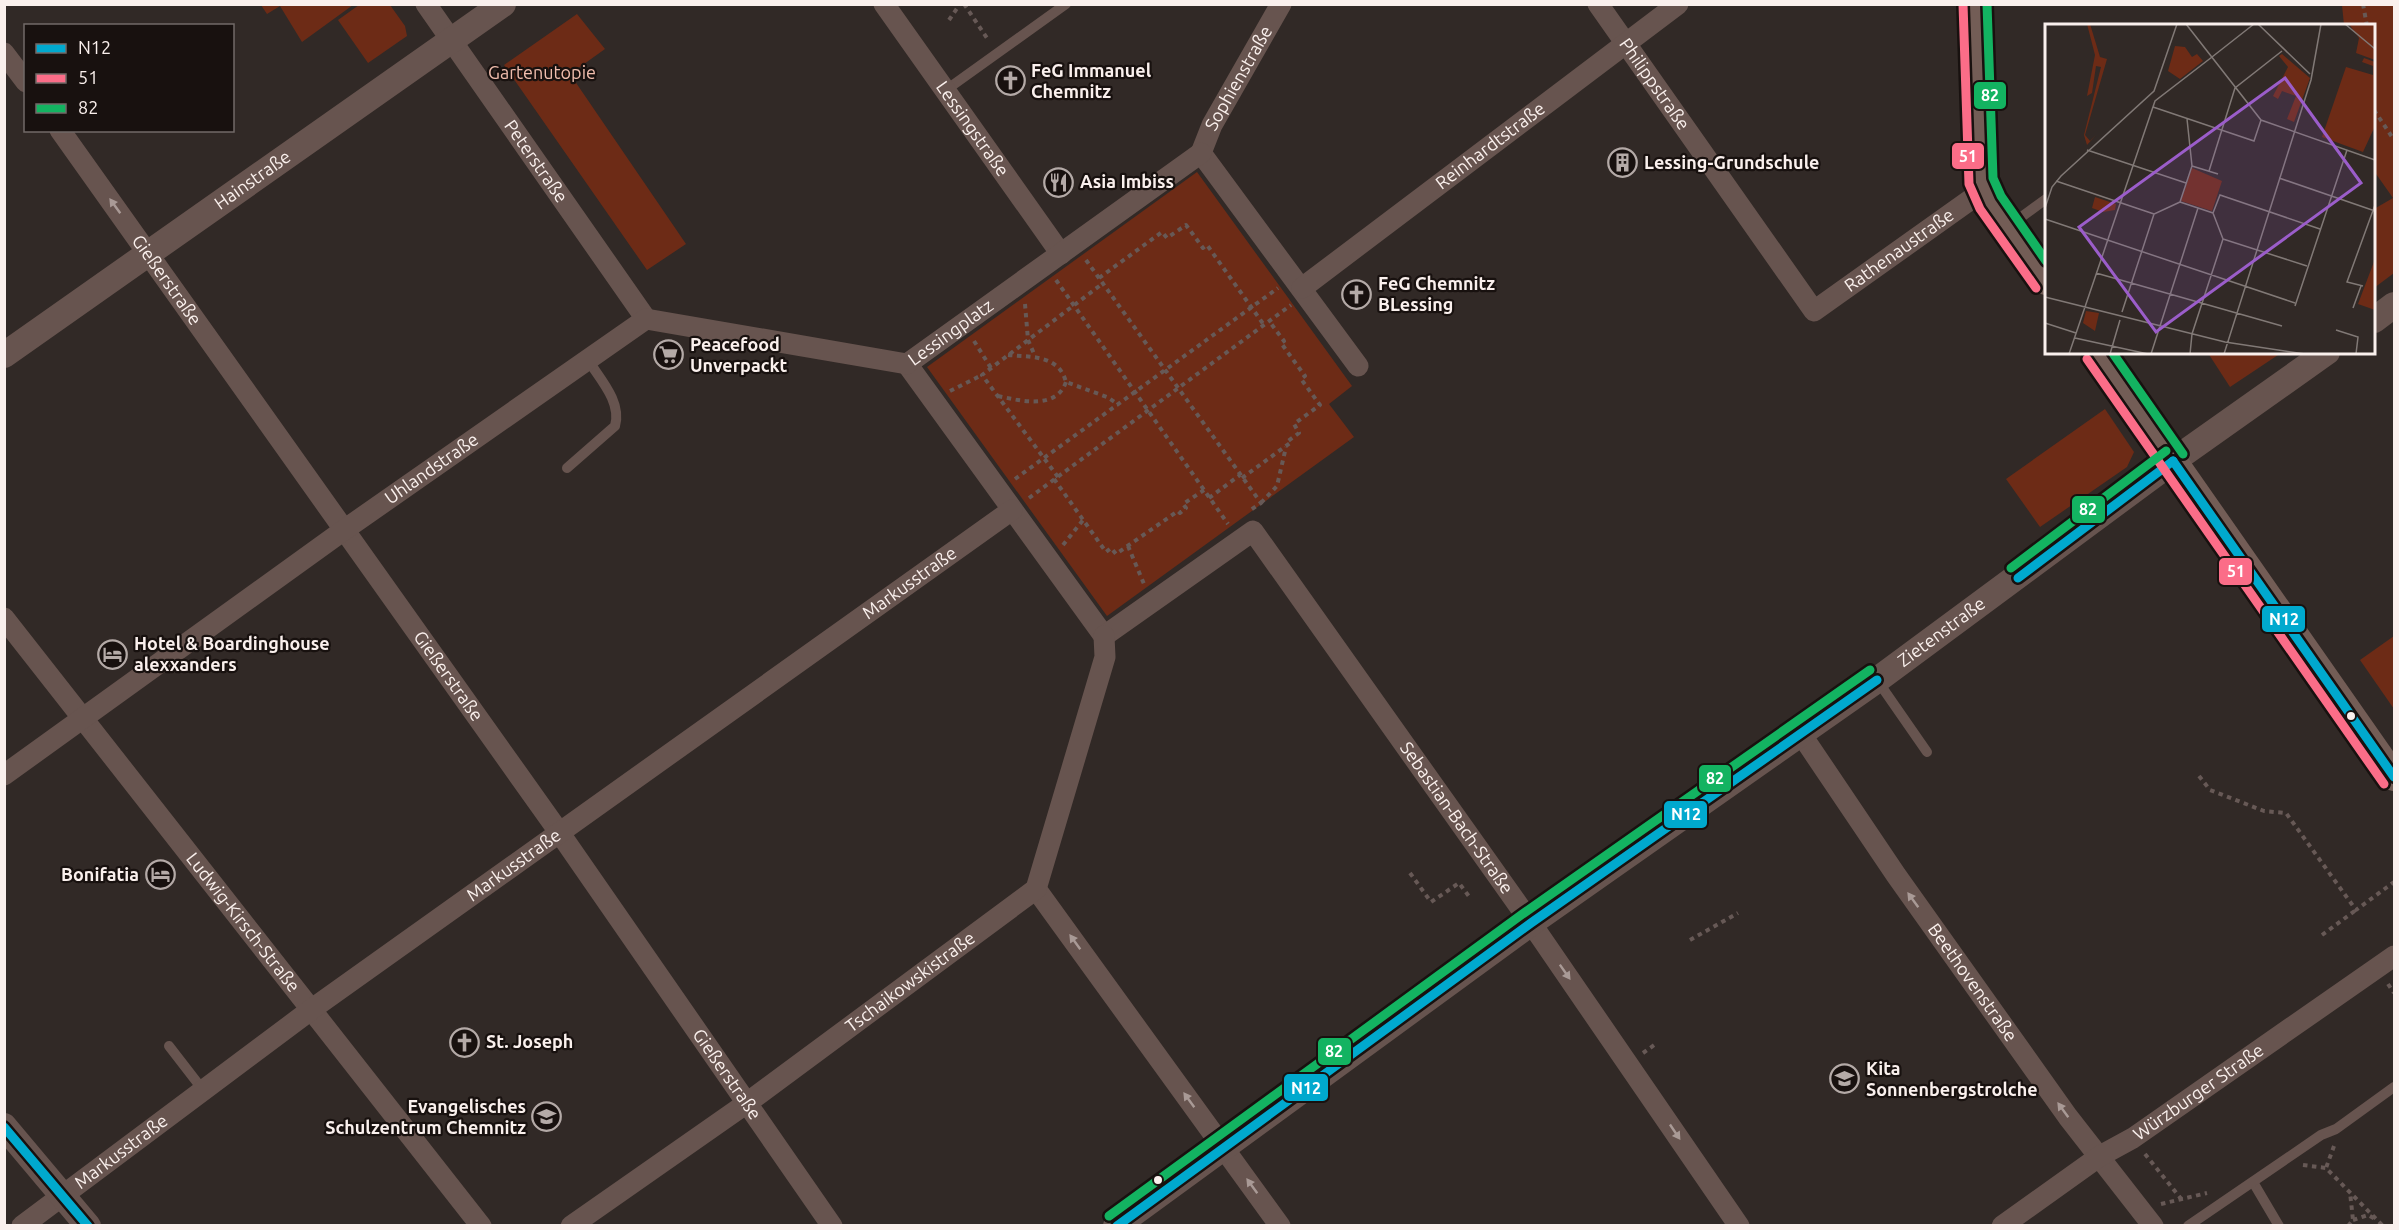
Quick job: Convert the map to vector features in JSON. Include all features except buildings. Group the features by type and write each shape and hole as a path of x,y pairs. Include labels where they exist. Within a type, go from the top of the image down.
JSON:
{"main road":[{"path":"1975,4 1979,168 1984,190 2045,280"},
{"path":"2098,354 2394,777"}],"street":[{"name":"Peterstraße","path":"426,4 646,319"},
{"name":"Hainstraße","path":"4,355 503,4"},
{"name":"Lessingstraße","path":"884,4 1060,254"},
{"name":"Sophienstraße","path":"1201,153 1212,125 1281,4"},
{"name":"Philippstraße","path":"1598,4 1814,311"},
{"name":"Reinhardtstraße","path":"1300,286 1678,4"},
{"path":"4,53 24,79"},
{"name":"Gießerstraße","path":"61,132 559,832 832,1226"},
{"name":"Lessingplatz","path":"1104,636 907,364 1201,153"},
{"path":"1201,153 1358,366"},
{"name":"Rathenaustraße","path":"1814,311 1984,190"},
{"path":"2375,319 2394,305"},
{"path":"646,319 907,364"},
{"name":"Uhlandstraße","path":"4,775 344,530 646,319"},
{"name":"Zietenstraße","path":"1116,1226 1532,923 1877,680 2173,461 2324,354"},
{"name":"Markusstraße","path":"22,1226 312,1009 1012,510"},
{"path":"1244,523 1152,602 1104,636 1105,657 1036,890 1280,1226"},
{"name":"Sebastian-Bach-Straße","path":"1244,523 1532,923 1739,1226"},
{"name":"Ludwig-Kirsch-Straße","path":"4,618 481,1226"},
{"name":"Beethovenstraße","path":"1801,734 1896,875 2068,1117 2153,1226"},
{"name":"Tschaikowskistraße","path":"571,1226 747,1103 1036,890"},
{"name":"Würzburger Straße","path":"2002,1226 2100,1156 2133,1138 2394,956"},
{"path":"4,1126 88,1226"}],"lane":[{"path":"946,90 1066,4"},
{"path":"2008,226 2045,200"},
{"path":"567,468 615,426 617,418 613,399 588,360"},
{"path":"1877,680 1927,752"},
{"path":"169,1046 203,1090"},
{"path":"2188,1226 2321,1135 2336,1129 2394,1087"},
{"path":"2253,1182 2279,1226"}],"path":[{"path":"949,20 962,4 997,52"},
{"path":"2363,4 2367,24"},
{"path":"2375,113 2394,140"},
{"path":"1099,278 1162,232 1167,238 1186,225 1203,248 1207,245 1264,325"},
{"path":"1060,254 1099,278 1261,503"},
{"path":"1060,254 1073,305 1229,526 1244,523 1278,486 1286,447"},
{"path":"1022,281 1028,340 1035,356"},
{"path":"932,399 982,375 1103,283"},
{"path":"998,491 1251,307 1300,286"},
{"path":"1012,510 1264,325 1300,286"},
{"path":"1209,498 1286,447 1290,443 1288,441 1299,433 1293,424 1320,405 1301,379 1305,376 1281,343 1284,341 1269,321"},
{"path":"964,323 991,368"},
{"path":"997,396 1034,402 1052,399 1062,393 1066,382 1059,366 1035,356 1008,355"},
{"path":"982,375 1044,459 1106,552 1112,548 1116,554 1178,511 1180,513 1186,508 1183,504 1204,490"},
{"path":"1066,382 1107,397 1119,405"},
{"path":"1050,562 1083,520"},
{"path":"1128,546 1152,602"},
{"path":"2199,776 2210,790 2264,811 2286,813 2356,910"},
{"path":"1410,873 1431,902 1459,882 1471,899"},
{"path":"2322,935 2394,882"},
{"path":"1690,940 1738,913"},
{"path":"2336,1129 2326,1168 2383,1226"},
{"path":"2133,1138 2182,1200"},
{"path":"2140,1208 2227,1188 2235,1194"},
{"path":"2350,1191 2353,1220"},
{"path":"2348,1226 2353,1220 2368,1215 2378,1220"}],"green space":[{"path":"261,5 353,5 302,42 280,6 267,14"},
{"path":"359,5 390,5 405,26 407,36 368,63 338,20"},
{"path":"2342,5 2394,5 2394,273 2375,287 2375,208 2393,198 2375,172 2375,24 2344,24"},
{"name":"Gartenutopie","path":"577,14 605,49 570,74 686,244 647,270 504,65"},
{"path":"1197,172 1352,386 1329,404 1354,437 1107,616 927,367"},
{"path":"2209,354 2280,354 2230,387"},
{"path":"2105,409 2134,452 2127,467 2040,527 2006,479"},
{"path":"2394,636 2394,709 2360,660"}],"transit line":[{"name":"51","path":"1963,4 1969,184 1980,209 2036,288"},
{"name":"82","path":"1987,4 1993,178 2001,196 2045,260"},
{"name":"82","path":"2113,354 2183,454"},
{"name":"51","path":"2087,359 2384,784"},
{"name":"82","path":"2011,568 2166,451"},
{"name":"N12","path":"2173,461 2394,777"},
{"name":"N12","path":"2018,578 2173,461"},
{"name":"82","path":"1109,1216 1524,913 1870,670"},
{"name":"N12","path":"1117,1226 1531,923 1877,680"},
{"name":"N12","path":"4,1127 88,1226"}],"place":[{"name":"FeG Immanuel Chemnitz","path":"1010,81"},
{"name":"Lessing-Grundschule","path":"1623,163"},
{"name":"Asia Imbiss","path":"1059,182"},
{"name":"FeG Chemnitz BLessing","path":"1357,294"},
{"name":"Peacefood Unverpackt","path":"669,355"},
{"name":"Hotel & Boardinghouse alexxanders","path":"113,654"},
{"name":"Bonifatia","path":"160,875"},
{"name":"St. Joseph","path":"465,1042"},
{"name":"Kita Sonnenbergstrolche","path":"1845,1079"},
{"name":"Evangelisches Schulzentrum Chemnitz","path":"547,1117"}]}
